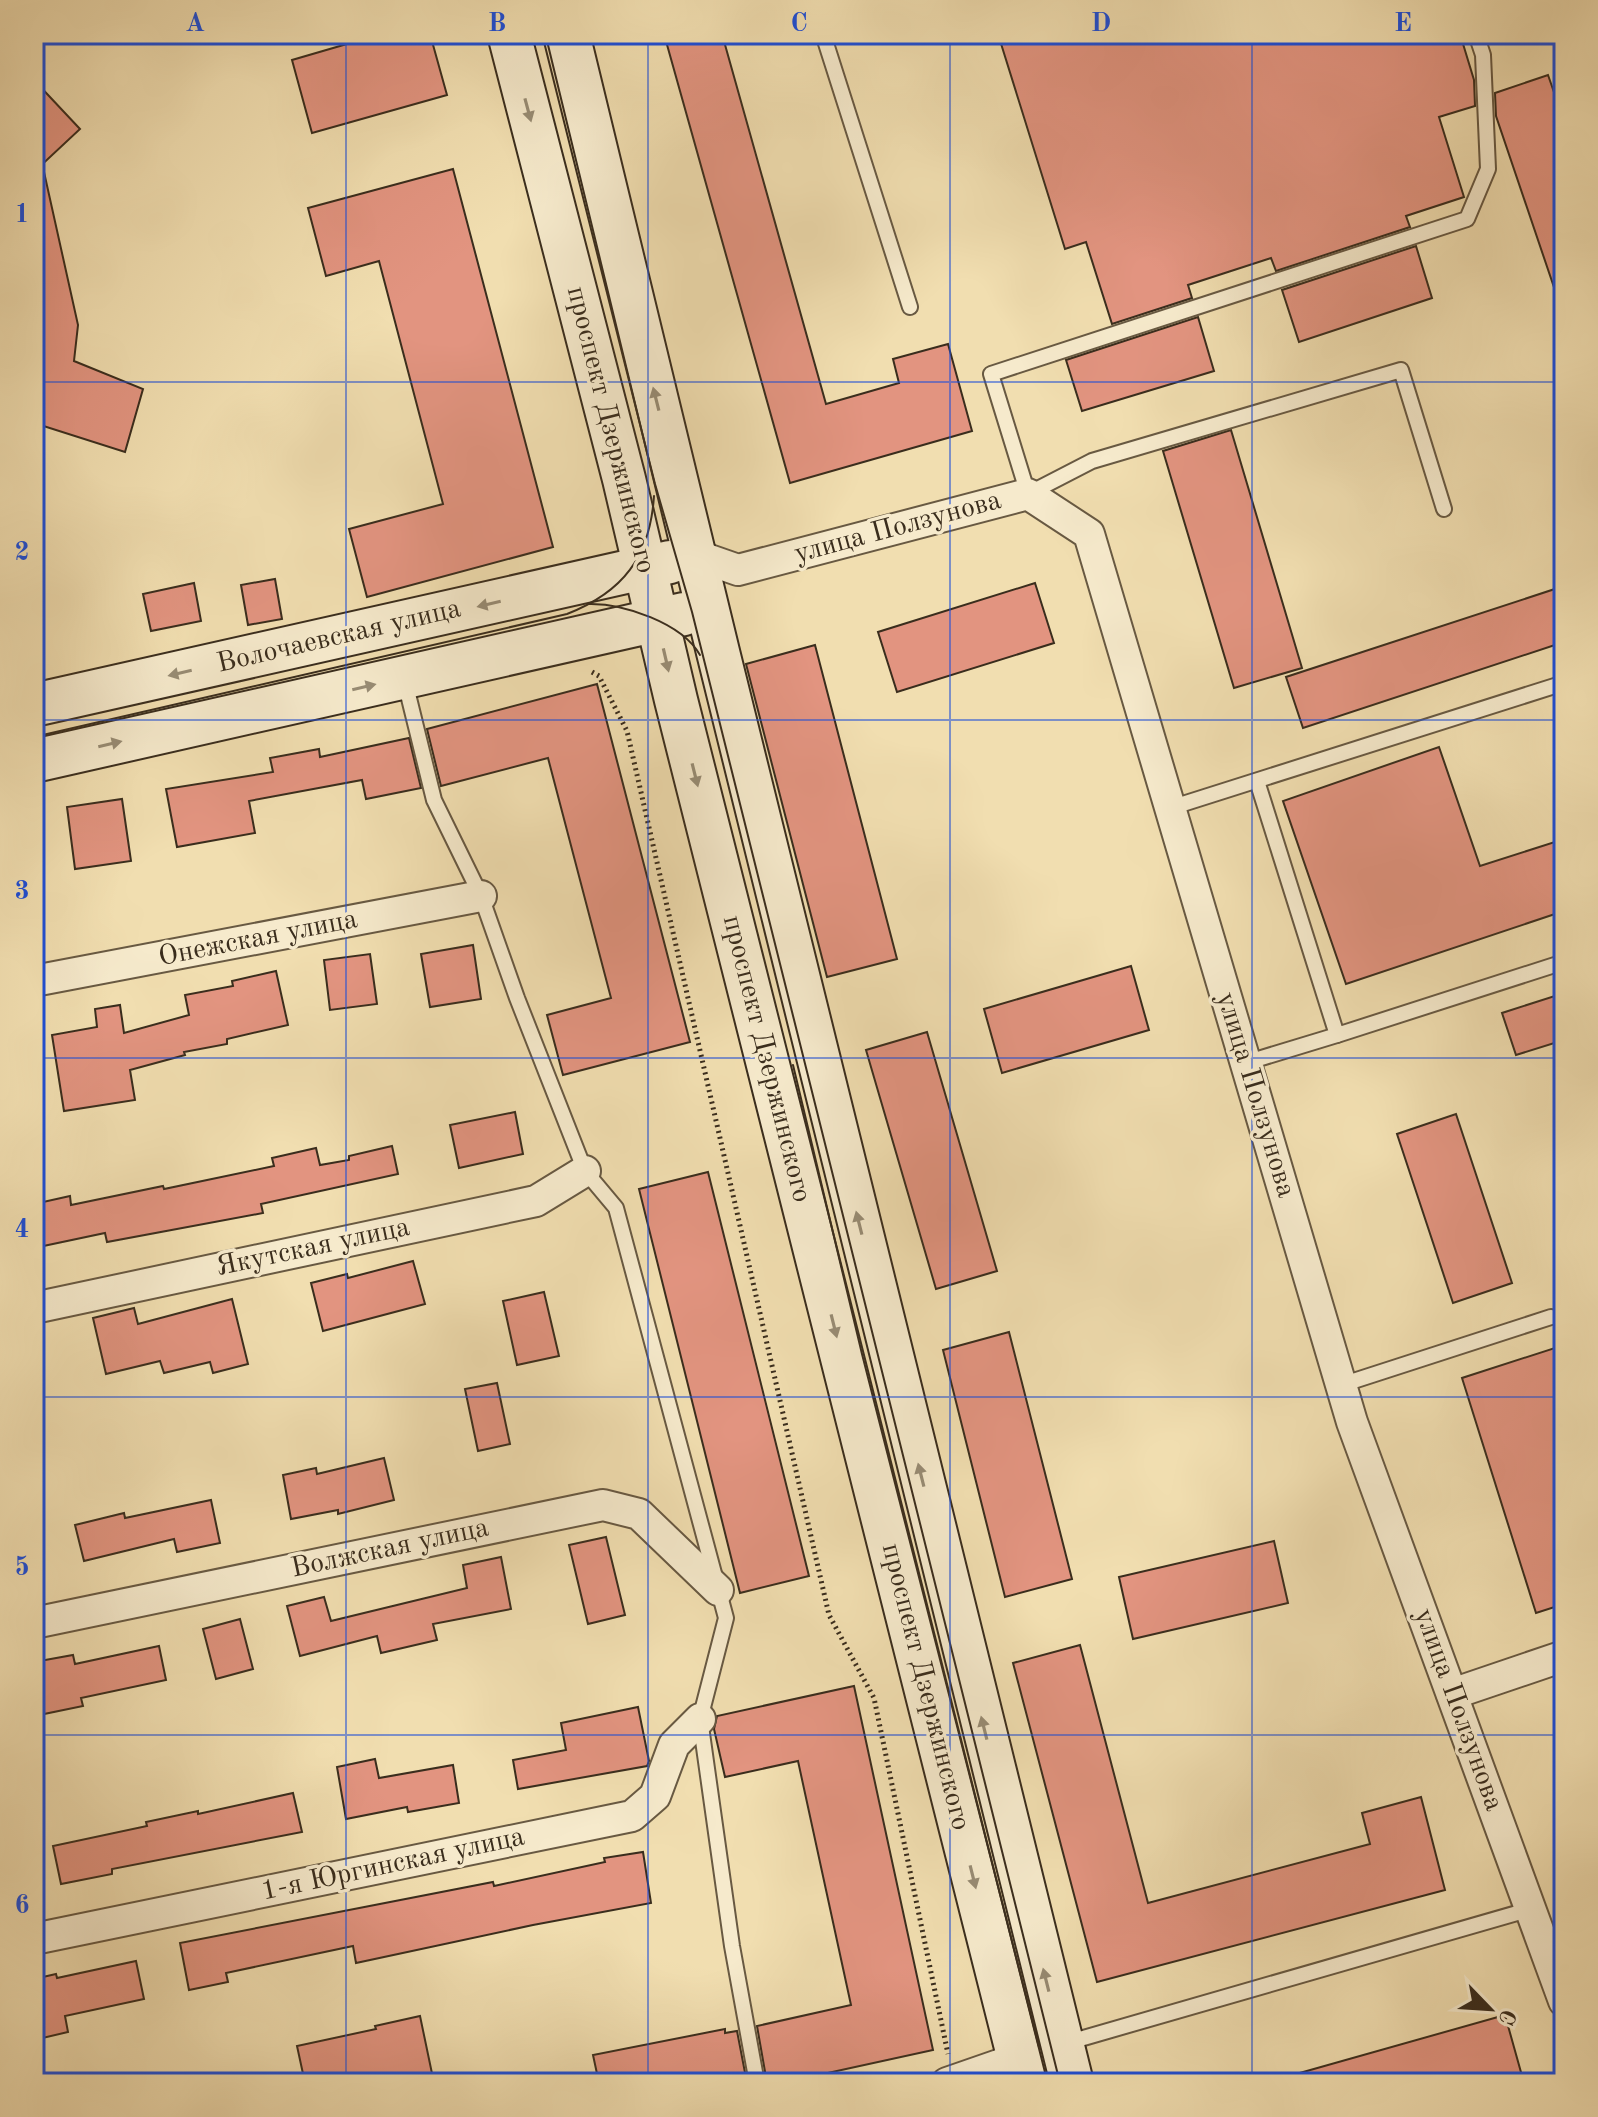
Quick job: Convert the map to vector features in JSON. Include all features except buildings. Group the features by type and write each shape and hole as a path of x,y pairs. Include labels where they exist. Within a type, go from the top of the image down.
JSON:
{"main road":[{"name":"проспект Дзержинского","path":"509,34 624,479 644,569 1022,2070"},
{"name":"проспект Дзержинского","path":"568,34 1067,2064"},
{"name":"Волочаевская улица","path":"34,705 695,555"},
{"name":"Волочаевская улица","path":"34,761 404,678 580,652 657,620 708,608"},
{"path":"1022,2070 1067,2064"}],"street":[{"name":"улица Ползунова","path":"738,570 1028,494 1089,534 1341,1385 1564,2001"},
{"path":"695,555 738,570 708,608"},
{"name":"Онежская улица","path":"34,981 481,896"},
{"name":"Якутская улица","path":"34,1308 536,1201 585,1171"},
{"name":"Волжская улица","path":"34,1623 603,1505 639,1514 718,1590"},
{"path":"1452,1694 1564,1656"},
{"name":"1-я Юргинская улица","path":"34,1939 632,1816 655,1796 674,1745 700,1719"},
{"path":"952,2082 1022,2070"}],"lane":[{"path":"823,34 910,307"},
{"path":"1444,509 1401,370 1092,461 1028,494 991,374 1467,219 1488,169 1483,55 1476,34"},
{"path":"404,678 434,800 481,896 517,998 585,1171 616,1208 726,1618 700,1719 732,1946 757,2083"},
{"path":"1170,808 1564,683"},
{"path":"1257,781 1337,1035"},
{"path":"1245,1063 1564,962"},
{"path":"1341,1385 1551,1317"},
{"path":"1067,2064 1531,1909"}],"path":[{"path":"580,652 599,676 627,731 829,1615 874,1698 952,2082"}],"tram line":[{"path":"542,34 655,484 692,612 1060,2083"},
{"path":"34,737 567,614 604,595 630,570 647,537 654,496"},
{"path":"588,604 618,607 650,617 680,633 700,655"},
{"path":"793,1065 862,1354 1039,2047"}]}
